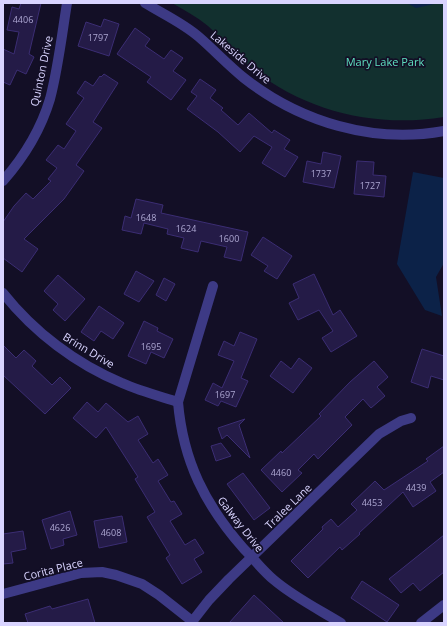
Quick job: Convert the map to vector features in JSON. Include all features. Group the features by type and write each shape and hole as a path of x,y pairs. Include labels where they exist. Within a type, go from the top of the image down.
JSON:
{"street":[{"name":"Quinton Drive","path":"3,181 24,154 43,118 50,98 67,3"},
{"name":"Lakeside Drive","path":"145,3 198,36 244,78 266,94 292,108 320,120 353,130 377,134 404,136 444,131"},
{"name":"Galway Drive","path":"213,286 178,402 179,417 188,457 198,482 211,506 233,536 252,557 274,580 341,623"},
{"name":"Brinn Drive","path":"3,293 24,317 47,337 78,360 121,383 178,402"},
{"name":"Tralee Lane","path":"191,622 209,600 252,557 379,434 401,421 411,418"},
{"name":"Corita Place","path":"3,594 81,573 102,572 142,584 159,595 191,622"},
{"path":"421,623 444,605"}],"green space":[{"name":"Mary Lake Park","path":"172,3 444,3 444,117 419,120 368,118 320,106 297,97 275,85 254,70 208,26"}],"water":[{"path":"407,3 439,3 416,8"},
{"path":"413,172 444,178 444,263 436,277 442,316 425,310 397,264"}],"building":[{"path":"21,3 41,3 29,54 34,57 26,74 17,70 10,85 3,82 3,49 14,54 19,32 7,30 12,7 19,9"},
{"path":"104,19 119,24 109,56 78,46 86,22 101,27"},
{"path":"135,28 150,39 145,46 164,59 171,50 183,58 173,71 186,80 171,100 147,82 151,77 117,54"},
{"path":"104,74 118,83 93,122 102,128 76,165 84,171 64,199 24,239 38,249 22,272 3,258 3,222 14,206 26,193 33,199 51,181 48,179 57,168 46,160 58,145 64,149 76,131 66,124 84,98 77,93 85,81 93,86 100,76 101,77"},
{"path":"200,79 216,90 210,98 223,108 221,110 238,125 249,113 272,133 274,130 290,140 284,149 298,157 285,177 262,163 272,147 254,136 240,152 218,132 187,109 197,96 191,92"},
{"path":"323,152 341,156 334,188 303,182 307,161 321,164"},
{"path":"357,161 374,162 373,175 386,176 384,197 354,194"},
{"path":"136,199 163,205 161,213 248,232 241,261 224,257 227,247 201,241 198,252 181,248 184,238 167,234 168,229 144,223 141,234 122,230 125,216 131,218"},
{"path":"263,237 292,256 277,279 264,271 268,266 251,255"},
{"path":"136,271 154,281 139,302 124,294"},
{"path":"314,274 333,315 340,310 357,336 331,352 322,338 333,331 319,310 298,320 289,303 299,298 293,284"},
{"path":"58,275 85,299 65,321 53,310 58,304 44,291"},
{"path":"164,278 175,284 166,301 156,295"},
{"path":"99,306 124,323 113,339 101,331 94,341 81,332"},
{"path":"144,321 158,328 157,331 173,339 164,358 151,352 146,364 128,356"},
{"path":"240,332 257,339 241,378 248,381 236,407 221,401 218,406 205,400 213,383 222,388 234,361 218,355 224,341 234,346"},
{"path":"3,345 16,358 24,350 36,361 32,366 52,385 60,377 71,388 45,414 3,375"},
{"path":"422,349 444,356 444,380 431,376 428,388 411,382"},
{"path":"299,358 312,368 293,393 270,376 281,361 291,369"},
{"path":"374,361 388,377 377,387 385,396 371,408 363,399 345,417 352,425 318,459 314,454 298,470 302,473 282,492 261,470 281,451 282,453 321,416 319,414 350,382"},
{"path":"87,402 98,412 106,403 128,422 138,416 148,434 138,440 153,463 158,459 168,475 158,481 171,502 174,501 182,514 170,521 185,545 195,539 204,553 194,559 202,572 182,584 166,558 170,555 147,517 155,512 135,479 138,477 106,427 96,438 73,418"},
{"path":"245,419 239,425 250,458 227,435 222,439 218,428"},
{"path":"221,443 231,456 216,461 211,446"},
{"path":"444,446 444,472 430,482 436,491 413,507 403,492 359,533 360,534 342,550 340,547 308,578 291,561 331,519 338,527 357,510 351,504 375,481 384,490 428,461 426,459"},
{"path":"243,473 270,508 254,520 227,484"},
{"path":"70,511 77,535 63,539 64,545 51,549 42,520"},
{"path":"122,516 127,542 99,548 94,521"},
{"path":"23,531 26,549 11,552 13,563 3,564 3,534"},
{"path":"444,535 444,572 420,591 413,583 401,593 389,579"},
{"path":"362,581 399,605 387,622 351,598"},
{"path":"254,595 284,623 229,623"},
{"path":"88,599 95,623 28,623 25,614 50,606 52,609"}]}
